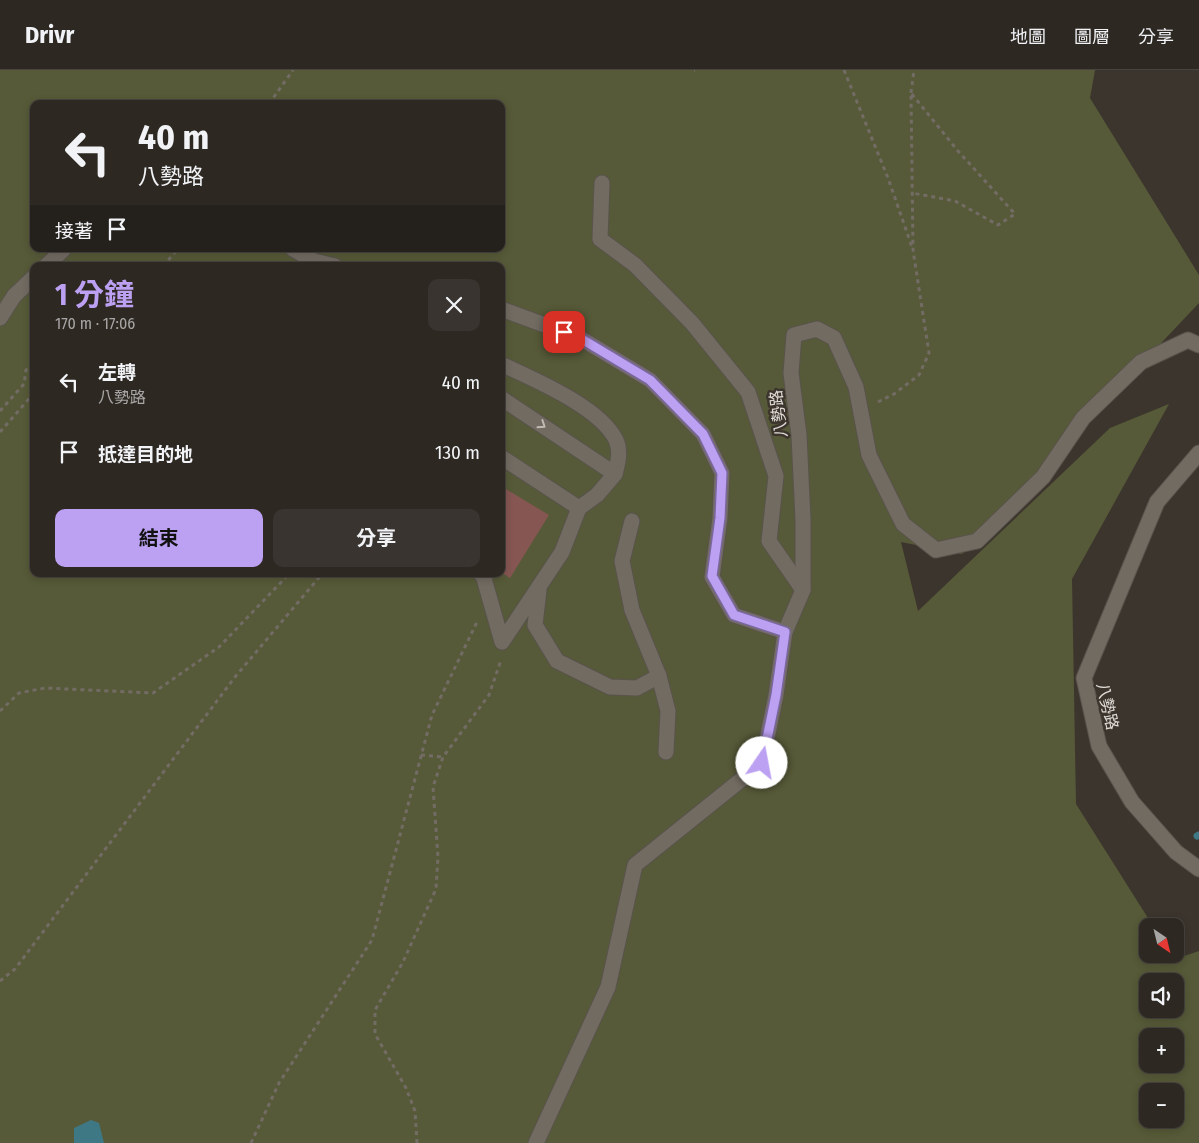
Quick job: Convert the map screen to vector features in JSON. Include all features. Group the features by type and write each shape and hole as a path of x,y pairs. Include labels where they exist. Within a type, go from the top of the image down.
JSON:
{"street":[{"path":"602,184 600,239 635,265 679,310 748,392 776,476 769,541 803,590"},
{"path":"50,262 61,252"},
{"path":"298,252 318,262"},
{"path":"0,318 14,296 30,281"},
{"path":"505,310 580,338 650,380 703,434 722,473 720,518 712,576 734,615 785,632"},
{"name":"八勢路","path":"536,1143 608,987 635,865 762,763 776,695 785,632 803,590 803,520 799,435 791,373 794,335 817,329 834,338 856,387 868,455 903,524 936,550 977,541 1043,477 1083,418 1141,362 1188,340 1199,345"},
{"path":"502,642 562,552 578,508 596,495 615,474 619,456 616,440 601,421 553,388 505,366"},
{"path":"505,401 615,474"},
{"name":"八勢路","path":"1199,453 1157,502 1084,678 1099,746 1132,802 1176,852 1199,869"},
{"path":"505,461 578,508"},
{"path":"632,521 622,561 632,610 659,676 668,711 666,752"},
{"path":"482,577 502,642"},
{"path":"540,586 535,625 557,661 610,687 636,688 659,676"}],"path":[{"path":"272,100 293,70"},
{"path":"844,70 888,178 913,250"},
{"path":"860,411 894,394 919,375 928,352 913,250 911,93 914,70"},
{"path":"911,93 958,151 1015,214 998,225 955,200 912,193"},
{"path":"167,262 176,252"},
{"path":"0,411 24,384 26,370 30,365"},
{"path":"0,432 30,398"},
{"path":"0,711 19,693 45,688 153,693 219,647 286,577"},
{"path":"0,981 15,969 234,677 319,577"},
{"path":"251,1143 280,1083 372,940 432,714 489,596"},
{"path":"417,1143 415,1111 406,1088 374,1034 375,1010 403,962 436,889 438,857 434,787 443,757 489,696 501,662 502,642"},
{"path":"421,755 443,757"}],"green space":[{"path":"0,70 1095,70 1090,98 1199,275 1199,303 962,554 901,542 918,611 1110,428 1169,404 1072,579 1076,804 1148,918 1139,918 1139,963 1184,963 1184,956 1199,951 1199,1143 0,1143"}],"water":[{"path":"91,1120 99,1123 104,1143 74,1143 74,1128"}],"building":[{"path":"505,488 549,515 510,578 505,575"}],"route":[{"path":"564,332 580,338 650,380 703,434 722,473 720,518 712,576 734,615 785,632 776,695 762,763"}]}
